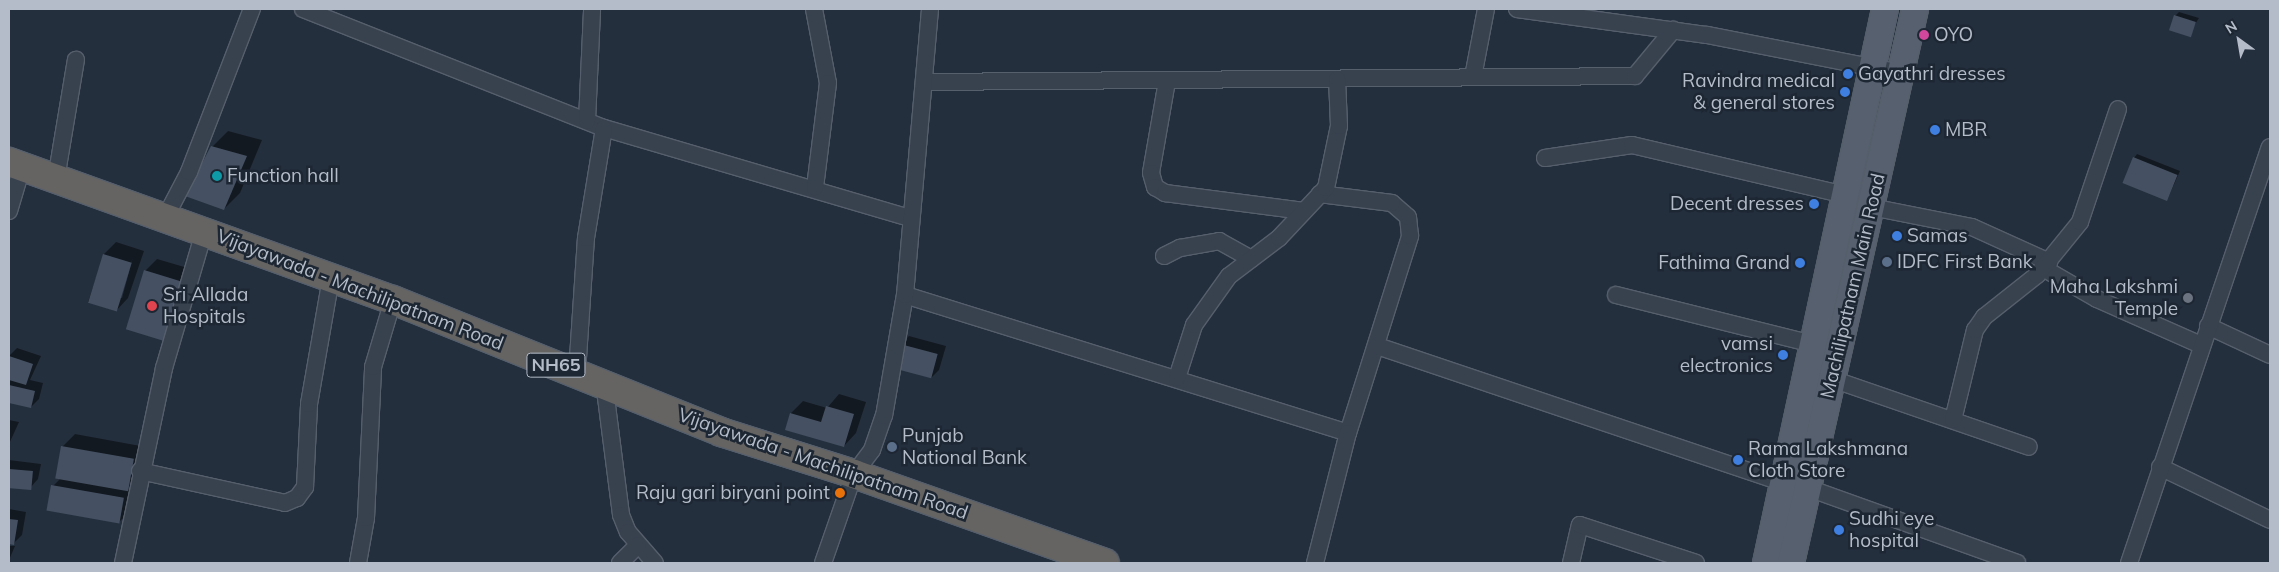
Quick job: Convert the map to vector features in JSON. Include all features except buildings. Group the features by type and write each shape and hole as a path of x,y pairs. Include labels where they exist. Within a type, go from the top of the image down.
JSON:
{"highway":[{"name":"Vijayawada - Machilipatnam Road","path":"15,165 393,300 604,382 721,432 854,474 1105,563"}],"main road":[{"name":"Machilipatnam Main Road","path":"1791,563 1796,486 1813,344 1874,66 1884,9"},
{"name":"Machilipatnam Main Road","path":"1766,563 1796,486 1832,379 1915,9"}],"street":[{"path":"165,218 189,172 252,9"},
{"path":"303,9 604,128 815,187 910,218"},
{"path":"587,121 592,9"},
{"path":"814,9 828,83 815,187"},
{"path":"823,563 854,474 872,450 884,416 905,295 910,218 930,9"},
{"path":"1474,77 1486,9"},
{"path":"1517,9 1673,30 1874,66 1901,73"},
{"path":"924,82 1635,76 1673,30"},
{"path":"56,179 76,60"},
{"path":"1176,378 1194,325 1229,276 1251,259 1304,211 1326,188 1339,126 1337,79"},
{"path":"1166,81 1151,174 1155,187 1165,192 1304,211"},
{"path":"1953,420 1975,330 1984,317 2046,265 2080,222 2118,109"},
{"path":"577,373 586,238 604,128"},
{"path":"1545,158 1632,145 1845,195"},
{"path":"2129,563 2201,345 2270,147"},
{"path":"9,211 15,165"},
{"path":"1315,563 1348,433 1410,236 1408,217 1392,202 1320,194"},
{"path":"1871,207 1972,227 2046,265 2097,299 2201,345"},
{"path":"123,563 140,470 164,368 204,232"},
{"path":"1164,256 1180,248 1219,241 1251,259"},
{"path":"140,470 285,503 297,498 305,487 309,404 331,278"},
{"path":"905,295 1348,433"},
{"path":"1616,295 1813,344"},
{"path":"358,563 366,518 373,368 393,300"},
{"path":"2208,326 2270,355"},
{"path":"1376,346 1796,486 2017,563"},
{"path":"1832,379 2029,447"},
{"path":"604,382 621,515 638,545 656,563"},
{"path":"2160,467 2270,520"},
{"path":"1571,563 1580,525 1696,563"},
{"path":"620,563 638,545"}],"place":[{"name":"OYO","path":"1924,35"},
{"name":"Gayathri dresses","path":"1848,74"},
{"name":"Ravindra medical & general stores","path":"1845,92"},
{"name":"MBR","path":"1935,130"},
{"name":"Function hall","path":"217,176"},
{"name":"Decent dresses","path":"1814,204"},
{"name":"Samas","path":"1897,236"},
{"name":"IDFC First Bank","path":"1887,262"},
{"name":"Fathima Grand","path":"1800,263"},
{"name":"Maha Lakshmi Temple","path":"2188,298"},
{"name":"Sri Allada Hospitals","path":"152,306"},
{"name":"vamsi electronics","path":"1783,355"},
{"name":"Punjab National Bank","path":"892,447"},
{"name":"Rama Lakshmana Cloth Store","path":"1738,460"},
{"name":"Raju gari biryani point","path":"840,493"},
{"name":"Sudhi eye hospital","path":"1839,530"}]}
